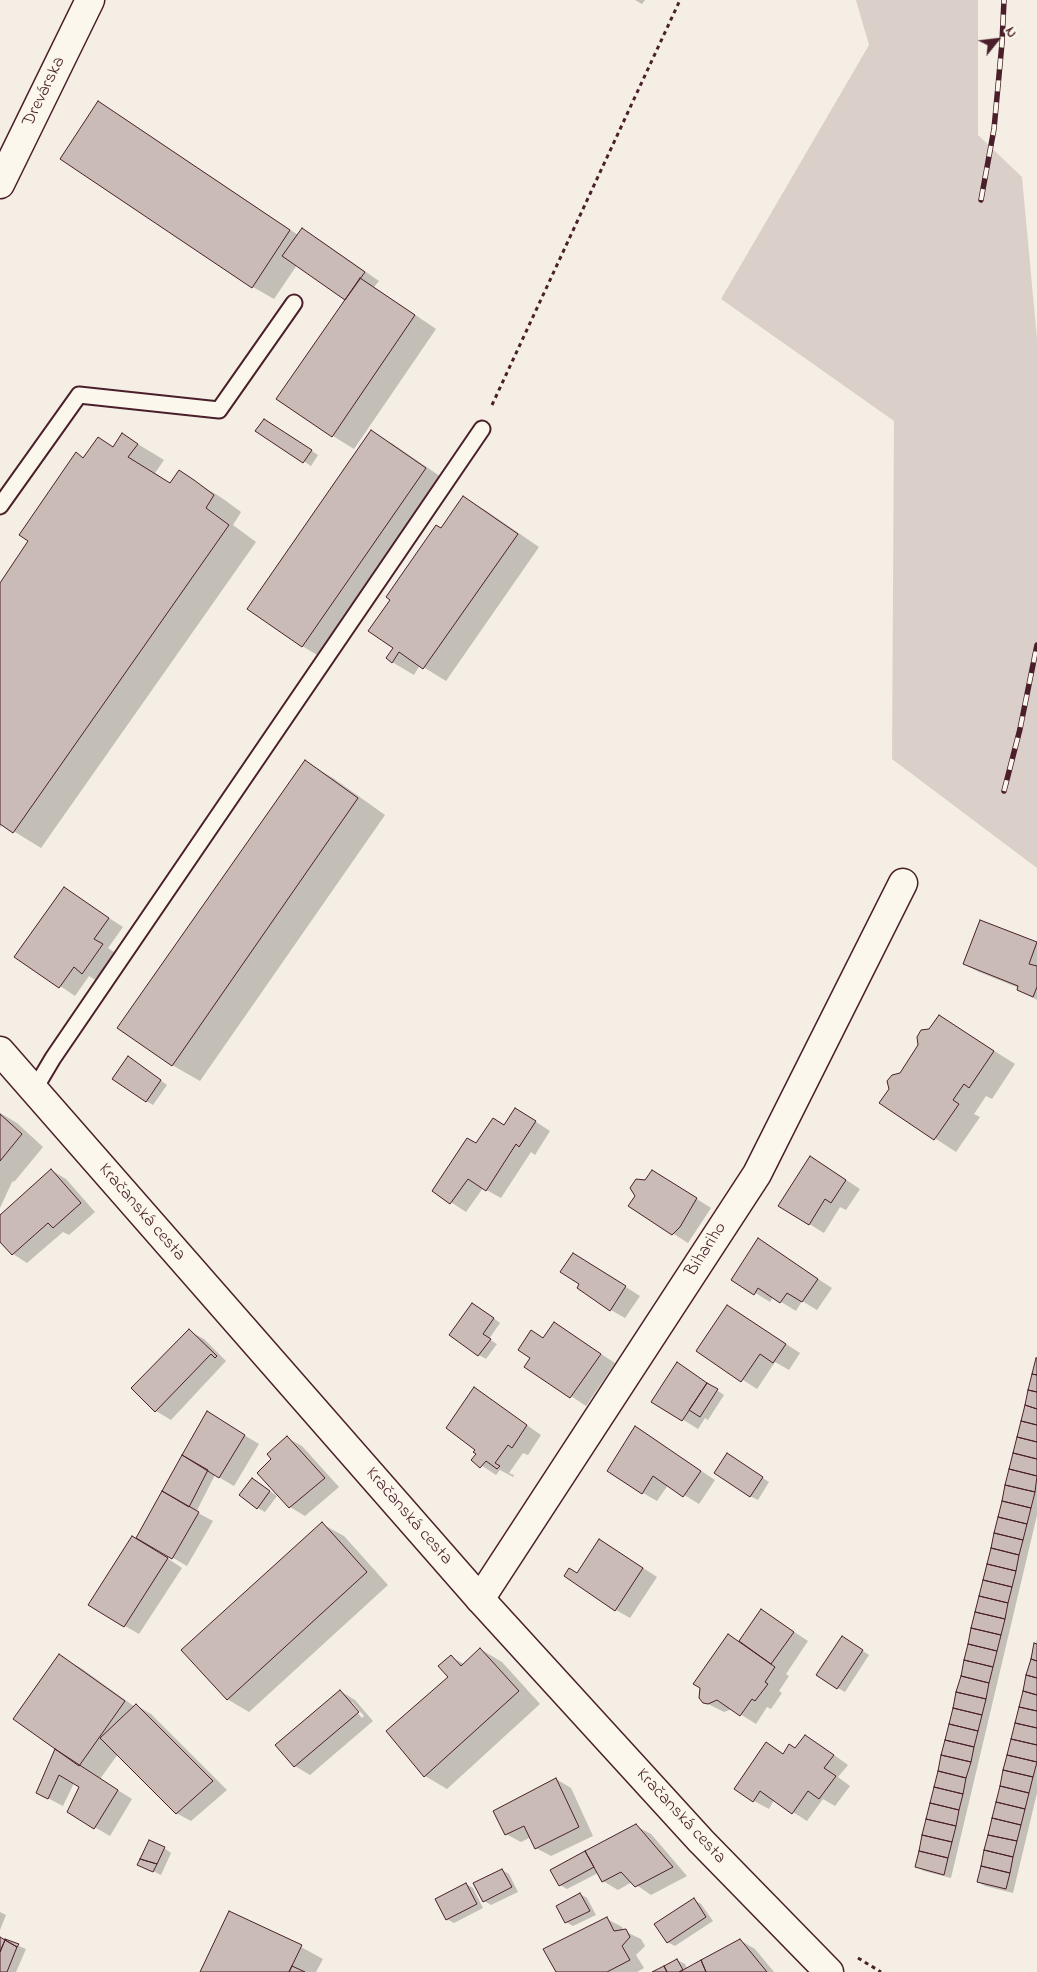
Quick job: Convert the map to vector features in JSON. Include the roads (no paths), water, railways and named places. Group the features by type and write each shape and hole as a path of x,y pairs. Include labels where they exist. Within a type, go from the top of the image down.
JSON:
{"street":[{"name":"Drevárska","path":"0,184 90,0"},
{"name":"Bihariho","path":"480,1599 756,1174 903,883"},
{"name":"Kračanská cesta","path":"0,1051 480,1599 702,1842 829,1972"}],"lane":[{"path":"0,506 79,395 219,410 294,303"},
{"path":"34,1090 59,1050 482,429"}],"railway":[{"path":"981,200 994,129 1004,0"},
{"path":"1004,791 1020,729 1037,645"}]}
